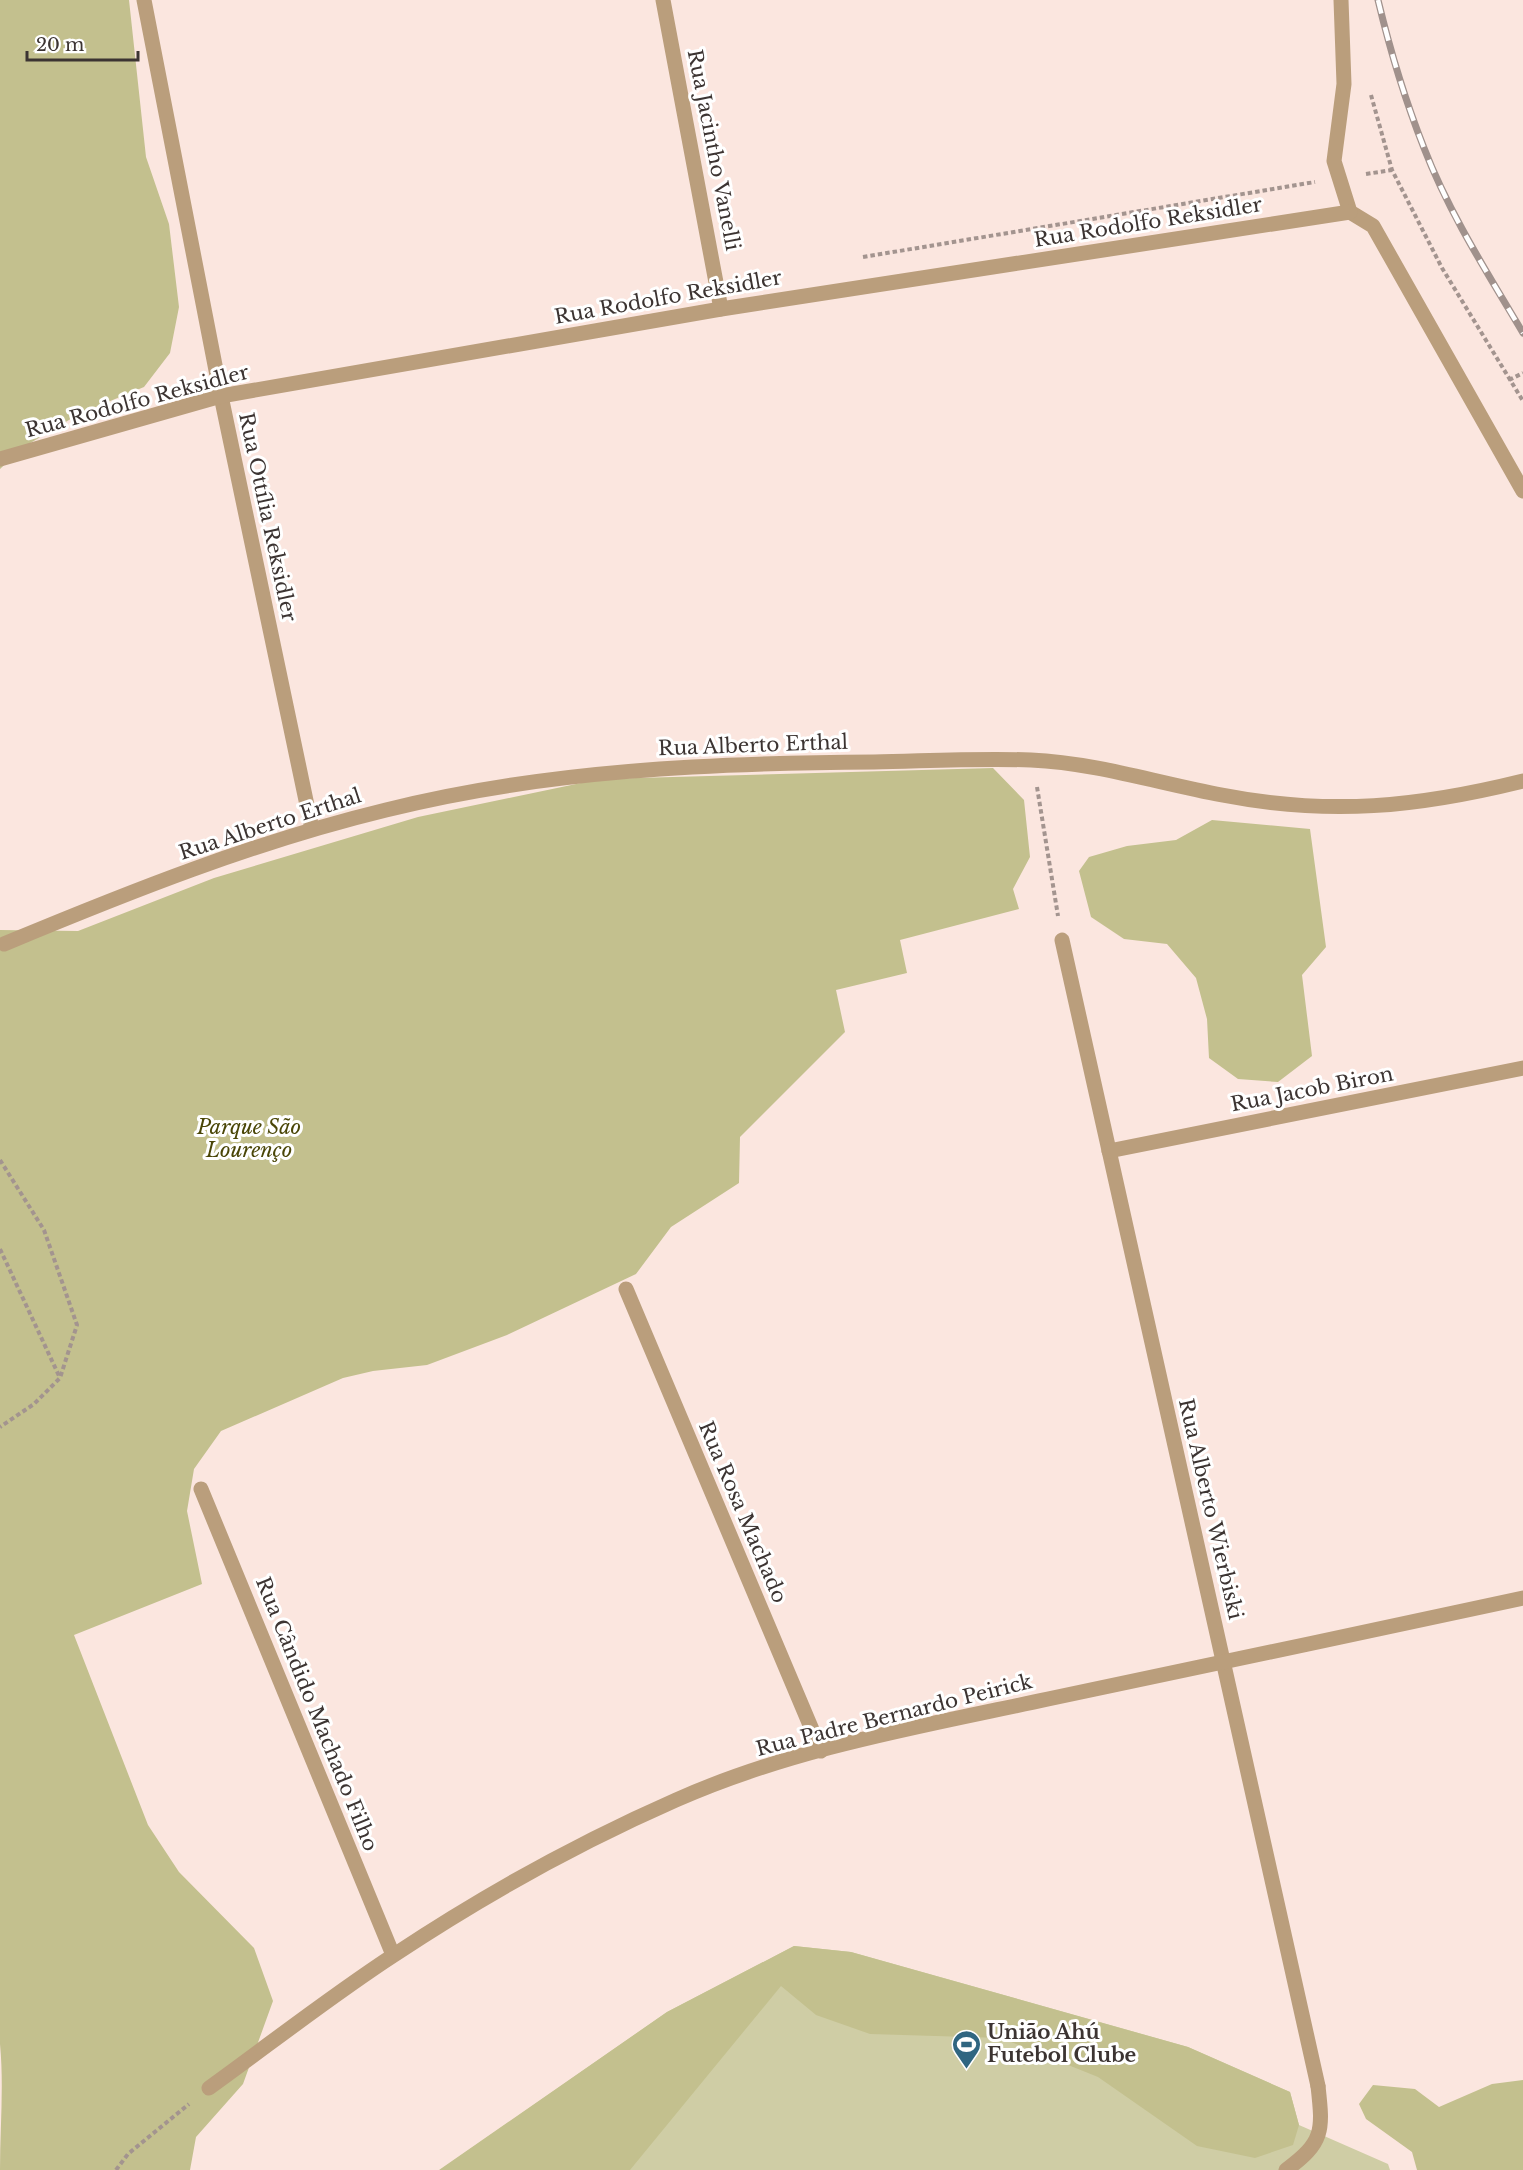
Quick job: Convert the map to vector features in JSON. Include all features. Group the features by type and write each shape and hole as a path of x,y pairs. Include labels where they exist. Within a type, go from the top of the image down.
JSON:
{"street":[{"name":"Rua Ottília Reksidler","path":"144,0 221,396 312,829"},
{"name":"Rua Jacintho Vanelli","path":"663,0 721,309"},
{"path":"1341,0 1344,84 1334,161 1350,212 1373,226 1523,491"},
{"name":"Rua Rodolfo Reksidler","path":"0,459 221,396 721,309 1350,212"},
{"name":"Rua Alberto Erthal","path":"4,944 133,891 312,829 389,809 485,790 594,775 774,762 1033,760 1125,771 1253,800 1339,809 1406,805 1523,781"},
{"name":"Rua Alberto Wierbiski","path":"1062,940 1318,2086 1322,2124 1310,2152 1286,2170"},
{"name":"Rua Jacob Biron","path":"1109,1152 1523,1068"},
{"name":"Rua Rosa Machado","path":"626,1289 821,1750"},
{"name":"Rua Cândido Machado Filho","path":"201,1489 393,1955"},
{"name":"Rua Padre Bernardo Peirick","path":"208,2088 393,1955 507,1886 585,1844 666,1805 741,1774 821,1750 1523,1598"}],"path":[{"path":"1357,175 1392,170 1442,268 1523,401"},
{"path":"862,257 1311,183"},
{"path":"1509,380 1523,373"},
{"path":"1033,760 1062,940"},
{"path":"0,1160 44,1230 77,1325 60,1378 34,1404 0,1427"},
{"path":"0,1249 60,1378"},
{"path":"116,2170 128,2154 208,2088"}],"shaded area":[{"name":"União Ahú Futebol Clube","path":"794,1946 851,1952 1188,2047 1290,2092 1299,2125 1388,2164 1390,2170 440,2170 667,2012"}],"green space":[{"path":"0,0 129,0 146,157 169,224 179,307 170,353 144,387 79,414 22,448 0,469"},
{"name":"Parque São Lourenço","path":"993,768 1024,800 1030,857 1013,889 1019,909 900,940 907,973 836,990 845,1032 740,1137 739,1183 671,1227 636,1274 507,1335 427,1365 373,1371 343,1378 221,1431 194,1469 187,1511 202,1584 74,1635 148,1825 179,1872 254,1948 273,2001 243,2084 196,2137 190,2170 0,2170 2,2091 0,2044 0,930 78,931 214,878 418,817 600,779"},
{"path":"1212,820 1310,829 1326,947 1302,975 1312,1056 1278,1082 1238,1079 1209,1058 1207,1019 1196,978 1167,944 1124,939 1091,917 1079,871 1089,857 1127,846 1176,840"},
{"path":"794,1946 851,1952 1188,2047 1290,2092 1299,2125 1293,2145 1255,2158 1197,2146 1098,2077 1001,2038 870,2034 816,2015 781,1986 630,2170 439,2170 667,2012"},
{"path":"1523,2080 1523,2170 1417,2170 1412,2152 1366,2119 1359,2104 1373,2085 1415,2089 1439,2107 1492,2084"}],"railway":[{"path":"1378,0 1404,93 1434,172 1470,243 1523,333"}],"place":[{"name":"União Ahú Futebol Clube","path":"966,2070"}]}
